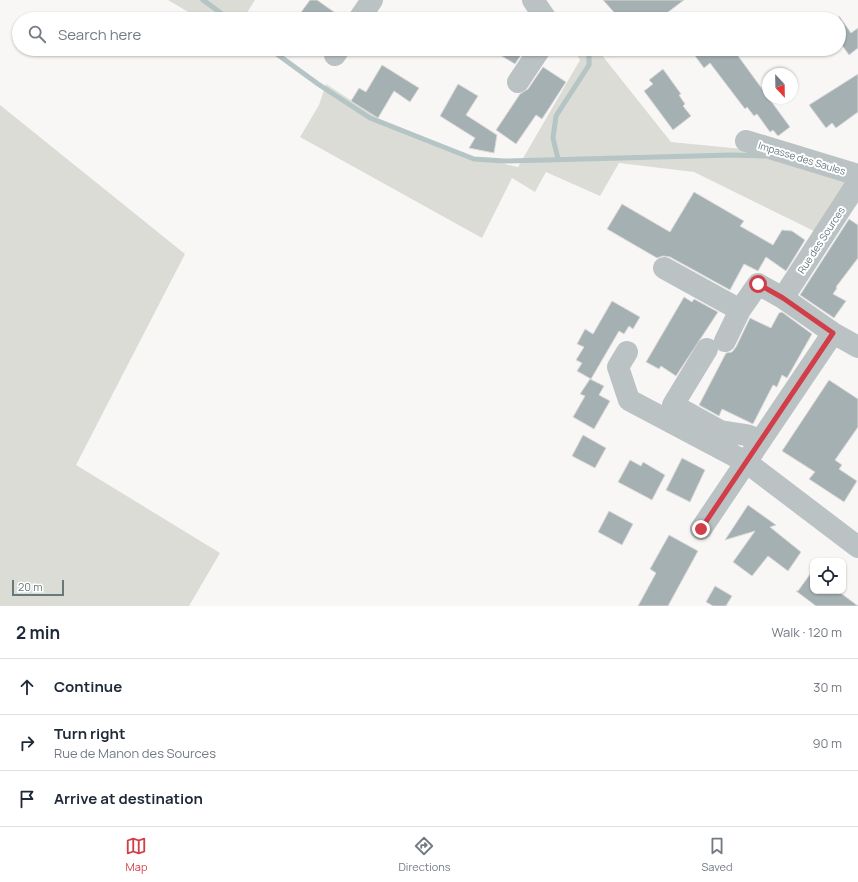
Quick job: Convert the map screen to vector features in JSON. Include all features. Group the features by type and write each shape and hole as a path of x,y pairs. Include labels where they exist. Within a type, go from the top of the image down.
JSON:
{"street":[{"path":"533,0 541,12"},
{"path":"369,12 381,2"},
{"path":"518,82 535,56"},
{"name":"Impasse des Saules","path":"746,141 858,174"},
{"name":"Rue des Sources","path":"783,298 858,182"},
{"path":"664,268 740,310"},
{"path":"760,440 746,434 720,430 673,405 758,284 783,298 833,333 858,347"},
{"path":"701,529 833,333"},
{"path":"627,352 618,368 629,400 746,462 858,546"}],"shaded area":[{"path":"168,0 255,0 247,12 188,12"},
{"path":"578,56 603,56 671,142 763,151 854,178 818,233 694,172 619,163 600,196 546,172 535,192 512,178 482,238 300,137 319,105 326,84 378,118 473,157 518,167 580,60"},
{"path":"0,105 185,254 76,465 220,553 189,606 0,606"}],"building":[{"path":"310,0 317,0 334,12 301,12"},
{"path":"603,0 684,0 668,12 614,12"},
{"path":"846,26 851,33 858,28 858,48 849,55 846,51"},
{"path":"502,56 520,56 515,64"},
{"path":"695,56 738,56 762,89 762,104 773,104 790,127 778,136 773,130 770,132 757,114 754,116 747,107 745,109 710,63 704,68"},
{"path":"382,65 419,88 410,102 394,91 378,118 351,101 359,88 366,92"},
{"path":"543,67 566,82 542,119 536,115 516,144 496,130 520,94 528,89"},
{"path":"663,69 681,94 679,95 685,104 683,106 691,116 673,130 644,91 653,84 649,80"},
{"path":"858,74 858,112 836,128 832,123 826,128 809,105"},
{"path":"458,84 478,96 466,115 497,135 494,153 469,148 475,138 440,116"},
{"path":"694,192 744,221 740,226 773,245 782,230 792,231 805,240 786,271 766,257 758,271 744,264 730,290 670,257 663,256 657,258 607,229 622,204 670,232"},
{"path":"849,219 858,225 858,258 836,287 837,288 833,294 846,301 834,318 800,295"},
{"path":"684,297 692,302 694,299 718,312 676,376 661,366 659,369 646,362"},
{"path":"612,301 640,317 633,329 629,326 624,334 619,331 591,379 577,371 582,363 576,360 584,347 577,344 585,329 593,334"},
{"path":"782,312 812,334 787,378 782,375 777,387 773,385 753,424 722,409 719,416 699,405 726,353 732,352 736,347 750,318 771,328 779,313"},
{"path":"590,379 604,386 599,395 610,401 594,429 573,417 585,396 580,394"},
{"path":"829,380 858,399 858,427 835,460 842,465 839,469 857,481 844,502 809,479 815,472 782,451"},
{"path":"583,435 606,448 595,468 572,456"},
{"path":"682,458 705,470 690,502 666,490"},
{"path":"630,460 641,466 643,462 665,475 652,500 618,482"},
{"path":"748,505 776,525 770,527 801,552 788,571 768,556 752,576 733,562 755,531 725,540"},
{"path":"609,511 633,524 622,545 598,532"},
{"path":"669,535 698,551 668,606 638,606 656,573 650,569"},
{"path":"810,574 810,594 842,594 858,606 816,606 796,591 798,591"},
{"path":"715,586 732,596 726,606 713,606 706,602"}],"waterway":[{"path":"203,0 219,12"},
{"path":"280,56 318,84 370,118 474,159 504,161 732,155 764,156"},
{"path":"558,159 553,138 556,116 589,65 589,56"}],"route":[{"path":"701,529 833,333 783,298 758,284"}]}
